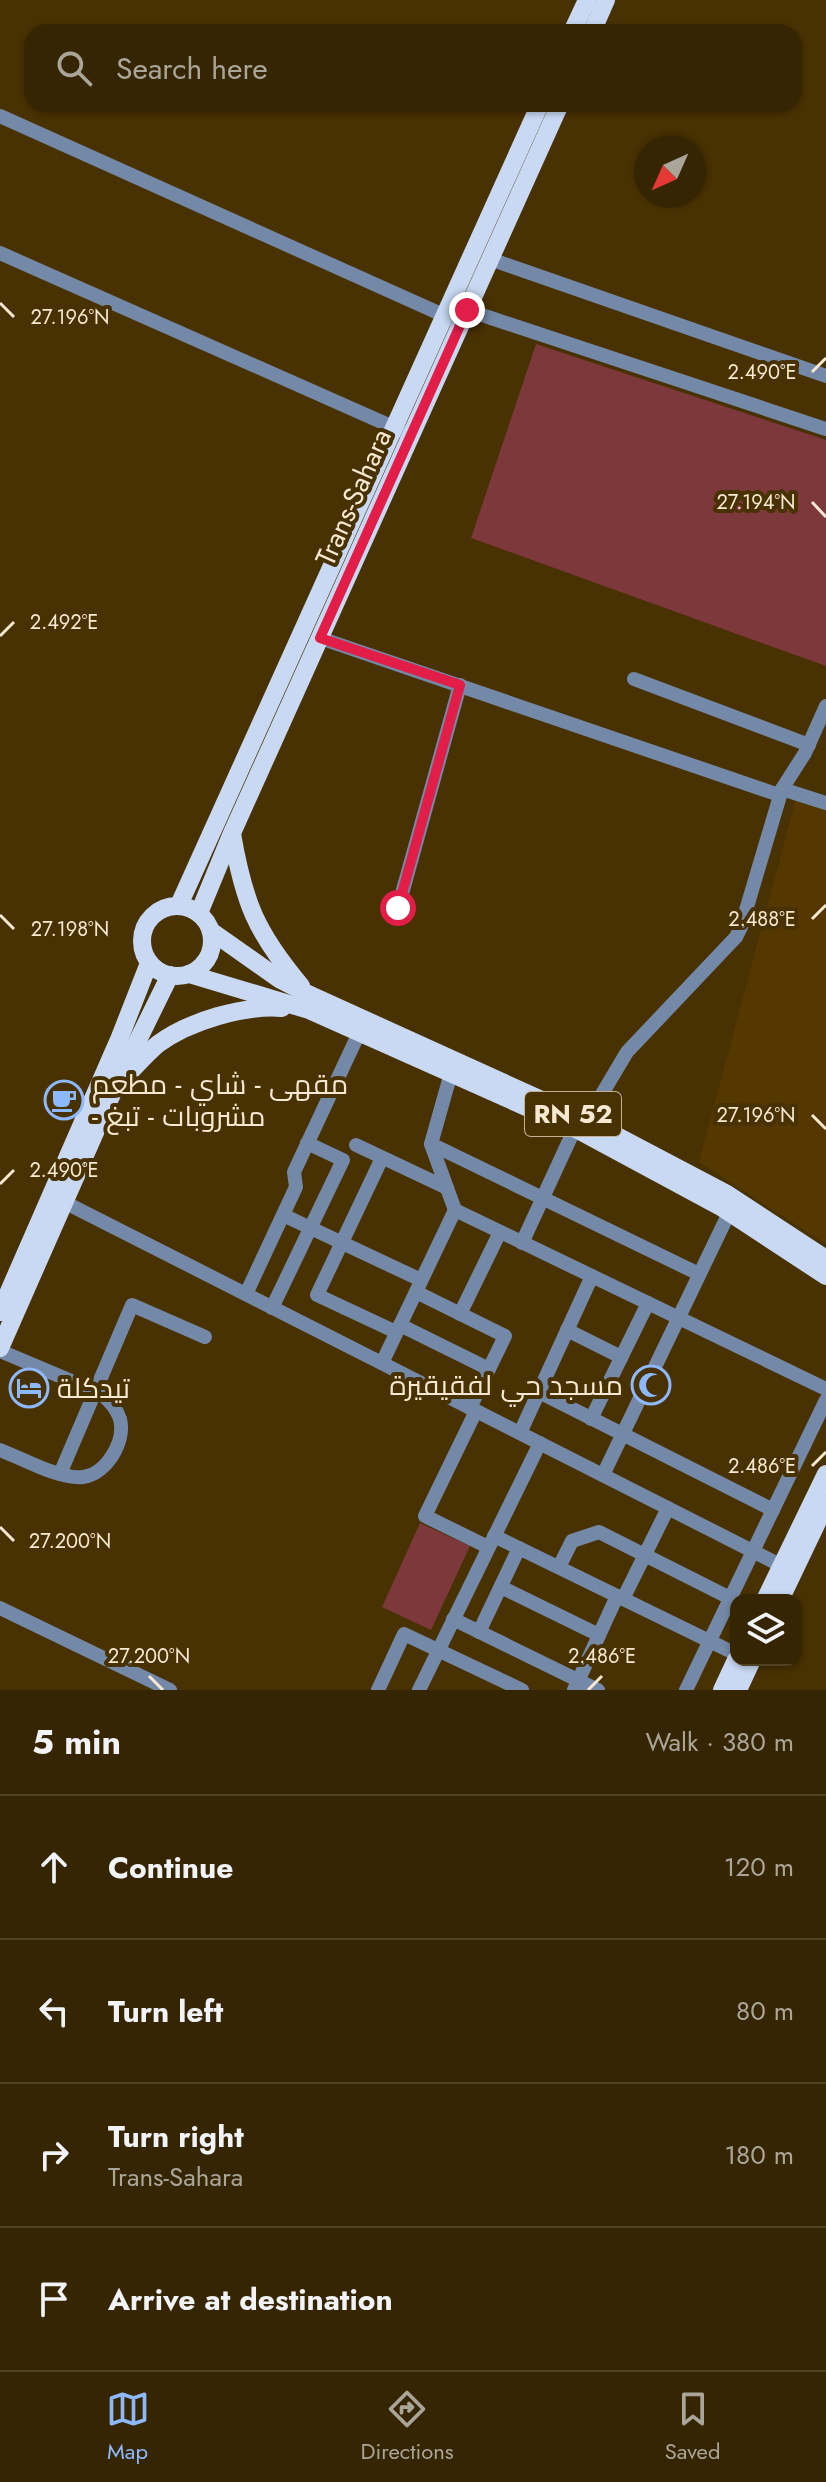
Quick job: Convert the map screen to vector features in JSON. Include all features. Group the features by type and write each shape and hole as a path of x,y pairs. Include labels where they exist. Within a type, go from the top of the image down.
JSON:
{"main road":[{"path":"576,24 587,0"},
{"path":"596,24 606,0"},
{"name":"Trans-Sahara","path":"458,316 537,112"},
{"name":"Trans-Sahara","path":"179,905 402,431 458,316 490,259 556,112"},
{"name":"Trans-Sahara","path":"199,913 320,638 402,431"},
{"path":"232,833 240,882 256,922 271,951 308,1002"},
{"path":"179,905 199,913 211,931 308,1002 180,975 149,963 144,952 144,930 157,912 179,905"},
{"path":"0,1350 115,1087 180,975 206,962 213,941 211,931"},
{"path":"0,1312 149,963"},
{"path":"115,1087 159,1044 197,1025 233,1011 308,1002"},
{"name":"RN 52","path":"308,1002 727,1194 826,1259"},
{"name":"RN 52","path":"308,1002 359,1033 579,1126 729,1213 826,1276"},
{"path":"782,1594 788,1569 826,1474"},
{"path":"769,1594 788,1569 826,1504"},
{"path":"722,1690 740,1666"},
{"path":"738,1690 743,1666"}],"street":[{"path":"0,116 458,316 826,429"},
{"path":"0,253 402,431"},
{"path":"490,259 826,376"},
{"path":"320,638 780,792 826,803"},
{"path":"634,679 809,745"},
{"path":"398,908 460,685"},
{"path":"522,1243 579,1126 627,1052 736,937 780,792 809,745 826,706"},
{"path":"246,1294 296,1187 294,1172 359,1033"},
{"path":"451,1073 431,1144 455,1210 826,1389"},
{"path":"272,1308 343,1160 307,1143"},
{"path":"431,1144 699,1274"},
{"path":"356,1145 447,1188"},
{"path":"382,1158 317,1295 489,1369"},
{"path":"64,1202 788,1569"},
{"path":"382,1363 455,1210"},
{"path":"603,1475 729,1213"},
{"path":"283,1215 342,1243 460,1314 505,1336 425,1516 491,1542 519,1548 730,1652"},
{"path":"460,1314 500,1232"},
{"path":"520,1433 592,1276"},
{"path":"591,1419 648,1303"},
{"path":"60,1474 132,1305 205,1337"},
{"path":"567,1330 621,1357"},
{"path":"0,1350 95,1390 114,1406 121,1431 117,1446 104,1466 83,1477 60,1474 0,1450"},
{"path":"539,1392 773,1510"},
{"path":"732,1594 826,1400"},
{"path":"419,1690 540,1443"},
{"path":"576,1685 599,1635 668,1508"},
{"path":"559,1567 572,1541 599,1532 730,1598 686,1690"},
{"path":"479,1632 519,1548"},
{"path":"501,1587 599,1635"},
{"path":"0,1608 168,1689"},
{"path":"453,1619 576,1685 598,1690"},
{"path":"378,1690 404,1634 522,1690"}],"shaded area":[{"path":"536,344 826,440 826,666 471,538"},
{"path":"796,798 826,808 826,1244 699,1162"},
{"path":"420,1523 470,1546 431,1630 382,1607"}],"place":[{"name":"مقهى - شاي - مطعم - مشروبات - تبغ","path":"64,1100"},
{"name":"مسجد حي لفقيقيرة","path":"651,1385"},
{"name":"تيدكلة","path":"29,1388"}],"route":[{"path":"398,908 460,685 320,638 467,310"}]}
